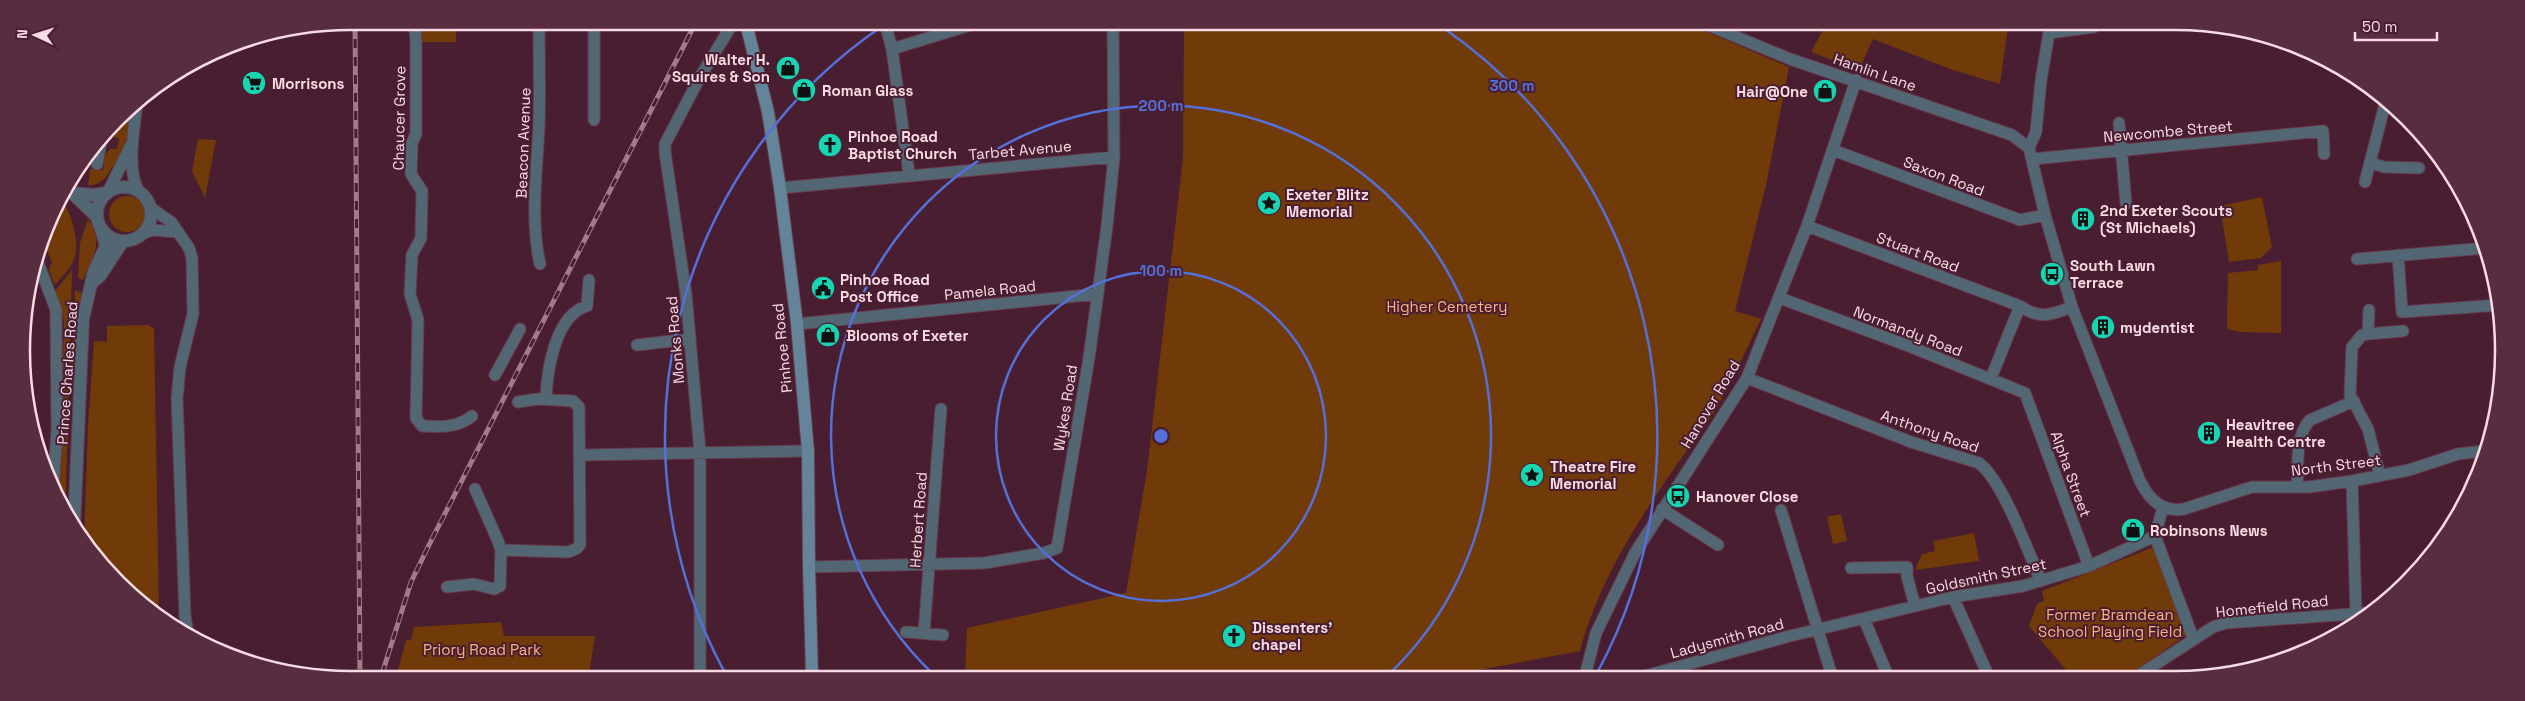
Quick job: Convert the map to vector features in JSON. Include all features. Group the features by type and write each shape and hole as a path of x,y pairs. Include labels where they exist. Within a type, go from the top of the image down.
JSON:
{"main road":[{"name":"Pinhoe Road","path":"748,30 766,103 780,188 797,324 808,451 812,671"}],"street":[{"name":"Chaucer Grove","path":"414,30 416,39 416,134 412,143 411,174 422,191 421,238 412,255 410,294 418,320 416,418 420,425 435,426 460,424 472,416"},
{"name":"Beacon Avenue","path":"539,30 540,100 536,247 540,264"},
{"path":"594,30 594,120"},
{"name":"Monks Road","path":"700,671 700,452 686,294 665,144 700,77 728,30"},
{"path":"887,30 892,49 909,174"},
{"path":"892,49 954,30"},
{"name":"Wykes Road","path":"809,567 929,566 984,563 1044,553 1056,548 1097,294 1114,156 1113,30"},
{"name":"Hamlin Lane","path":"1728,30 1790,59 1856,80 2012,136 2031,153"},
{"path":"2050,30 2041,80 2036,132 2031,153 2045,215 2072,307 2140,481 2152,500 2163,507 2155,536 2193,638"},
{"name":"Hanover Road","path":"1586,671 1596,633 1614,592 1662,510 1747,378 1807,226 1856,80"},
{"path":"2365,182 2384,108"},
{"path":"136,113 132,143 133,174 138,190"},
{"path":"2119,123 2126,204"},
{"name":"Newcombe Street","path":"2031,153 2121,151 2323,131 2324,154"},
{"path":"96,217 98,204 108,191 132,143"},
{"path":"97,164 104,146"},
{"name":"Saxon Road","path":"1833,150 2020,220 2045,215"},
{"name":"Tarbet Avenue","path":"780,188 909,174 1114,156"},
{"path":"2371,163 2384,167 2420,168"},
{"path":"72,192 94,195 118,186 128,186 138,190 144,194 151,208 166,218 178,232 189,248 192,258 193,296 191,327 180,367 177,398 187,626"},
{"path":"71,193 96,217 101,229 111,238 123,241 138,238 144,233 153,230 178,232"},
{"path":"144,233 150,221 151,208"},
{"name":"Stuart Road","path":"1807,226 2020,306 2040,316 2072,307"},
{"name":"Prince Charles Road","path":"75,514 84,319 94,270 106,246 101,229"},
{"name":"Prince Charles Road","path":"93,282 100,276 123,241"},
{"path":"2357,259 2478,249"},
{"path":"2398,255 2402,312 2492,306"},
{"name":"Prince Charles Road","path":"41,269 56,310 57,432 54,473"},
{"path":"546,399 547,374 553,351 570,317 587,306 589,280"},
{"name":"Pamela Road","path":"797,324 1097,294"},
{"name":"Normandy Road","path":"1780,298 1991,378 2025,393"},
{"path":"1991,378 2020,306"},
{"path":"2368,334 2369,310"},
{"path":"495,374 520,329"},
{"path":"2380,476 2368,429 2350,395 2352,347 2362,335 2403,331"},
{"path":"637,345 689,339"},
{"name":"Anthony Road","path":"1747,378 1911,442 1979,463 1986,468 2004,500 2041,581"},
{"name":"Alpha Street","path":"2025,393 2089,566"},
{"path":"500,550 568,552 580,545 581,412 578,403 546,399 518,402"},
{"path":"2297,487 2300,436 2305,425 2310,420 2354,401"},
{"name":"Herbert Road","path":"924,633 941,409"},
{"path":"581,455 808,451"},
{"name":"North Street","path":"2163,507 2184,509 2252,487 2297,487 2352,481 2380,476 2458,454 2479,452"},
{"path":"2352,481 2361,611"},
{"path":"448,587 474,584 490,589 500,586 500,550 475,489"},
{"path":"1662,510 1718,545"},
{"path":"1781,510 1830,671"},
{"name":"Goldsmith Street","path":"1818,630 1953,597 2041,581 2089,566 2155,536"},
{"path":"1850,568 1907,566 1907,576 1915,606"},
{"path":"1953,597 1987,671"},
{"name":"Homefield Road","path":"2145,671 2193,638 2213,627 2226,623 2358,613"},
{"path":"1864,618 1886,671"},
{"name":"Ladysmith Road","path":"1664,671 1818,630"},
{"path":"906,632 943,636"}],"green space":[{"path":"421,30 456,30 456,42 422,42"},
{"name":"Higher Cemetery","path":"1184,30 1702,30 1789,67 1766,185 1735,311 1761,319 1711,417 1631,534 1596,603 1580,651 1474,671 965,671 967,628 1126,593 1147,471 1183,158"},
{"path":"1823,30 2008,30 2000,84 1950,69 1873,39 1859,70 1811,52"},
{"path":"129,119 127,139 116,169 112,167 103,180 97,184 88,185 90,169 103,170 105,154 111,149 117,149 119,139 113,136"},
{"path":"198,139 216,140 205,198 192,171"},
{"path":"127,196 134,197 140,201 144,207 144,221 140,227 134,231 127,232 120,231 114,227 110,221 109,214 110,207 114,201 120,197"},
{"path":"2262,197 2272,247 2261,258 2229,262 2220,206"},
{"path":"65,205 72,220 76,239 75,257 72,264 55,285 49,270 52,262 46,249"},
{"path":"88,219 96,236 96,243 93,257 83,280 78,278 80,243"},
{"path":"2281,261 2281,333 2241,332 2227,329 2228,273 2258,270 2258,265"},
{"path":"72,270 68,422 61,429 64,321 54,292"},
{"path":"75,290 82,293 77,319 74,394 72,394"},
{"path":"148,325 154,329 159,608 124,577 96,546 84,530 88,425 94,341 107,342 107,326"},
{"path":"68,425 66,497 59,483 60,433"},
{"path":"1841,514 1847,541 1833,544 1827,517"},
{"path":"1974,533 1979,561 1915,570 1922,554 1935,551 1933,541"},
{"name":"Former Bramdean School Playing Field","path":"2154,547 2186,635 2135,671 2067,671 2029,626 2037,604 2044,601 2042,591"},
{"name":"Priory Road Park","path":"501,622 504,636 595,636 589,671 398,671 406,640 411,640 414,627"}],"railway":[{"path":"355,30 360,671"},
{"path":"383,671 411,582 692,30"}],"place":[{"name":"Walter H. Squires & Son","path":"788,68"},
{"name":"Morrisons","path":"254,83"},
{"name":"Roman Glass","path":"804,90"},
{"name":"Hair@One","path":"1825,91"},
{"name":"Pinhoe Road Baptist Church","path":"830,145"},
{"name":"Exeter Blitz Memorial","path":"1269,203"},
{"name":"2nd Exeter Scouts (St Michaels)","path":"2083,219"},
{"name":"South Lawn Terrace","path":"2052,274"},
{"name":"Pinhoe Road Post Office","path":"823,288"},
{"name":"mydentist","path":"2103,327"},
{"name":"Blooms of Exeter","path":"828,335"},
{"name":"Heavitree Health Centre","path":"2209,433"},
{"name":"Theatre Fire Memorial","path":"1532,475"},
{"name":"Hanover Close","path":"1678,496"},
{"name":"Robinsons News","path":"2133,530"},
{"name":"Dissenters' chapel","path":"1234,636"}]}
